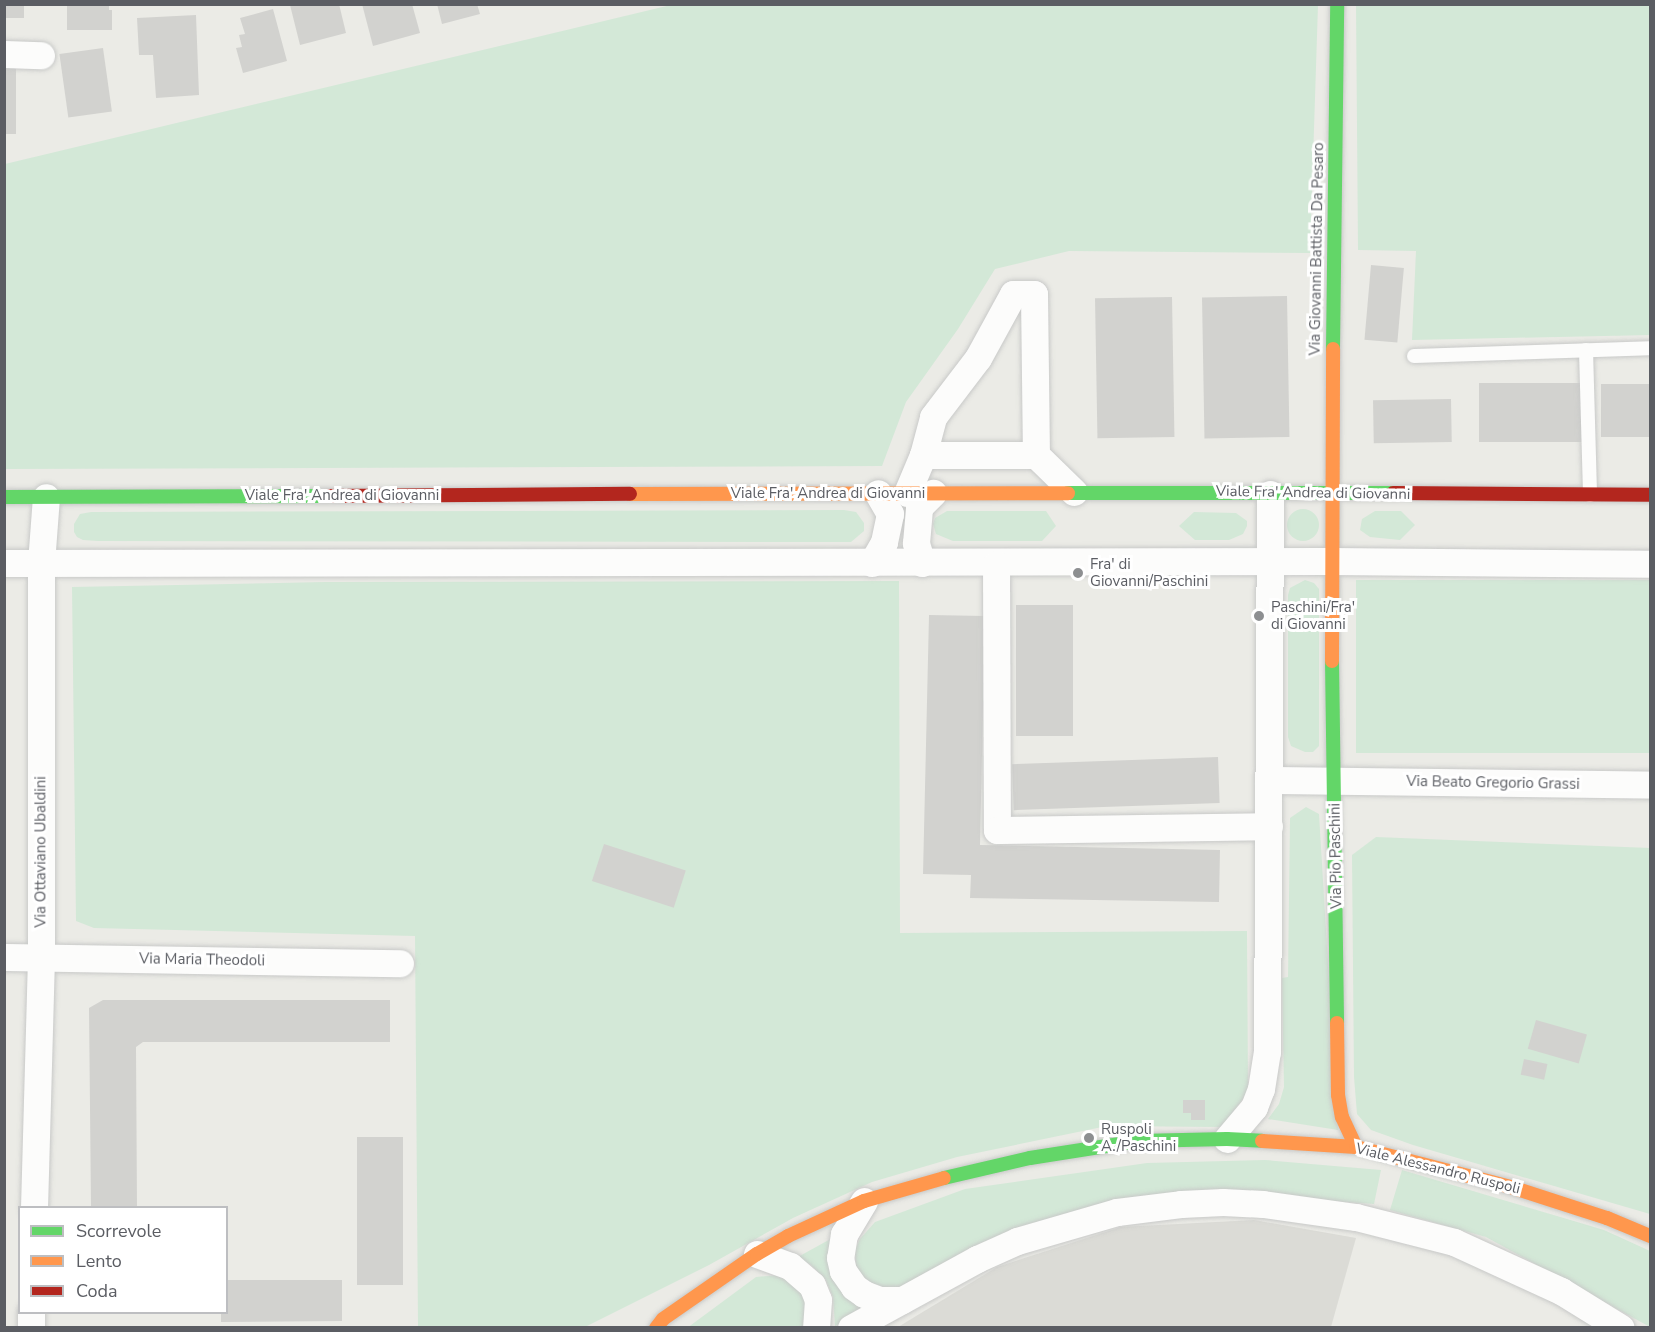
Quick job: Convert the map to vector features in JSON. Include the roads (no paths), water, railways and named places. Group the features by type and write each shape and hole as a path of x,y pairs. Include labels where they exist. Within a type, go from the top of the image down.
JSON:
{"street":[{"name":"Via Giovanni Battista Da Pesaro","path":"1331,561 1336,4"},
{"path":"4,54 41,54"},
{"path":"922,563 916,543 923,455 933,417 978,358 1013,294 1034,294 1036,455"},
{"path":"923,455 1036,455 1074,492"},
{"name":"Viale Fra' Andrea di Giovanni","path":"4,497 1074,492 1650,495"},
{"path":"872,563 884,542 890,514 878,493"},
{"path":"1227,1139 1254,1107 1266,1063 1270,494"},
{"name":"Via Ottaviano Ubaldini","path":"34,1206 41,958 41,562 46,497"},
{"path":"4,563 996,564 1331,561 1650,564"},
{"name":"Via Pio Paschini","path":"1331,561 1338,1095 1342,1117 1356,1147"},
{"path":"996,564 997,830 1269,826"},
{"name":"Via Beato Gregorio Grassi","path":"1268,780 1650,784"},
{"name":"Via Maria Theodoli","path":"4,957 400,963"},
{"name":"Viale Alessandro Ruspoli","path":"655,1325 757,1254 864,1201 916,1185 1029,1158 1138,1141 1227,1139 1356,1147 1511,1186 1607,1218 1650,1236"},
{"path":"864,1201 844,1234 840,1258 843,1271 854,1287 864,1294 880,1300 902,1300"},
{"path":"851,1328 1006,1246 1080,1221 1158,1206 1246,1203 1356,1217 1454,1242 1561,1291 1621,1328"},
{"path":"757,1254 790,1266 812,1285 818,1300 816,1328"}],"lane":[{"path":"1414,356 1650,348"},
{"path":"1586,350 1590,495"}],"place":[{"name":"Fra' di Giovanni/Paschini","path":"1078,573"},
{"name":"Paschini/Fra' di Giovanni","path":"1259,616"},
{"name":"Ruspoli A./Paschini","path":"1089,1138"}]}
